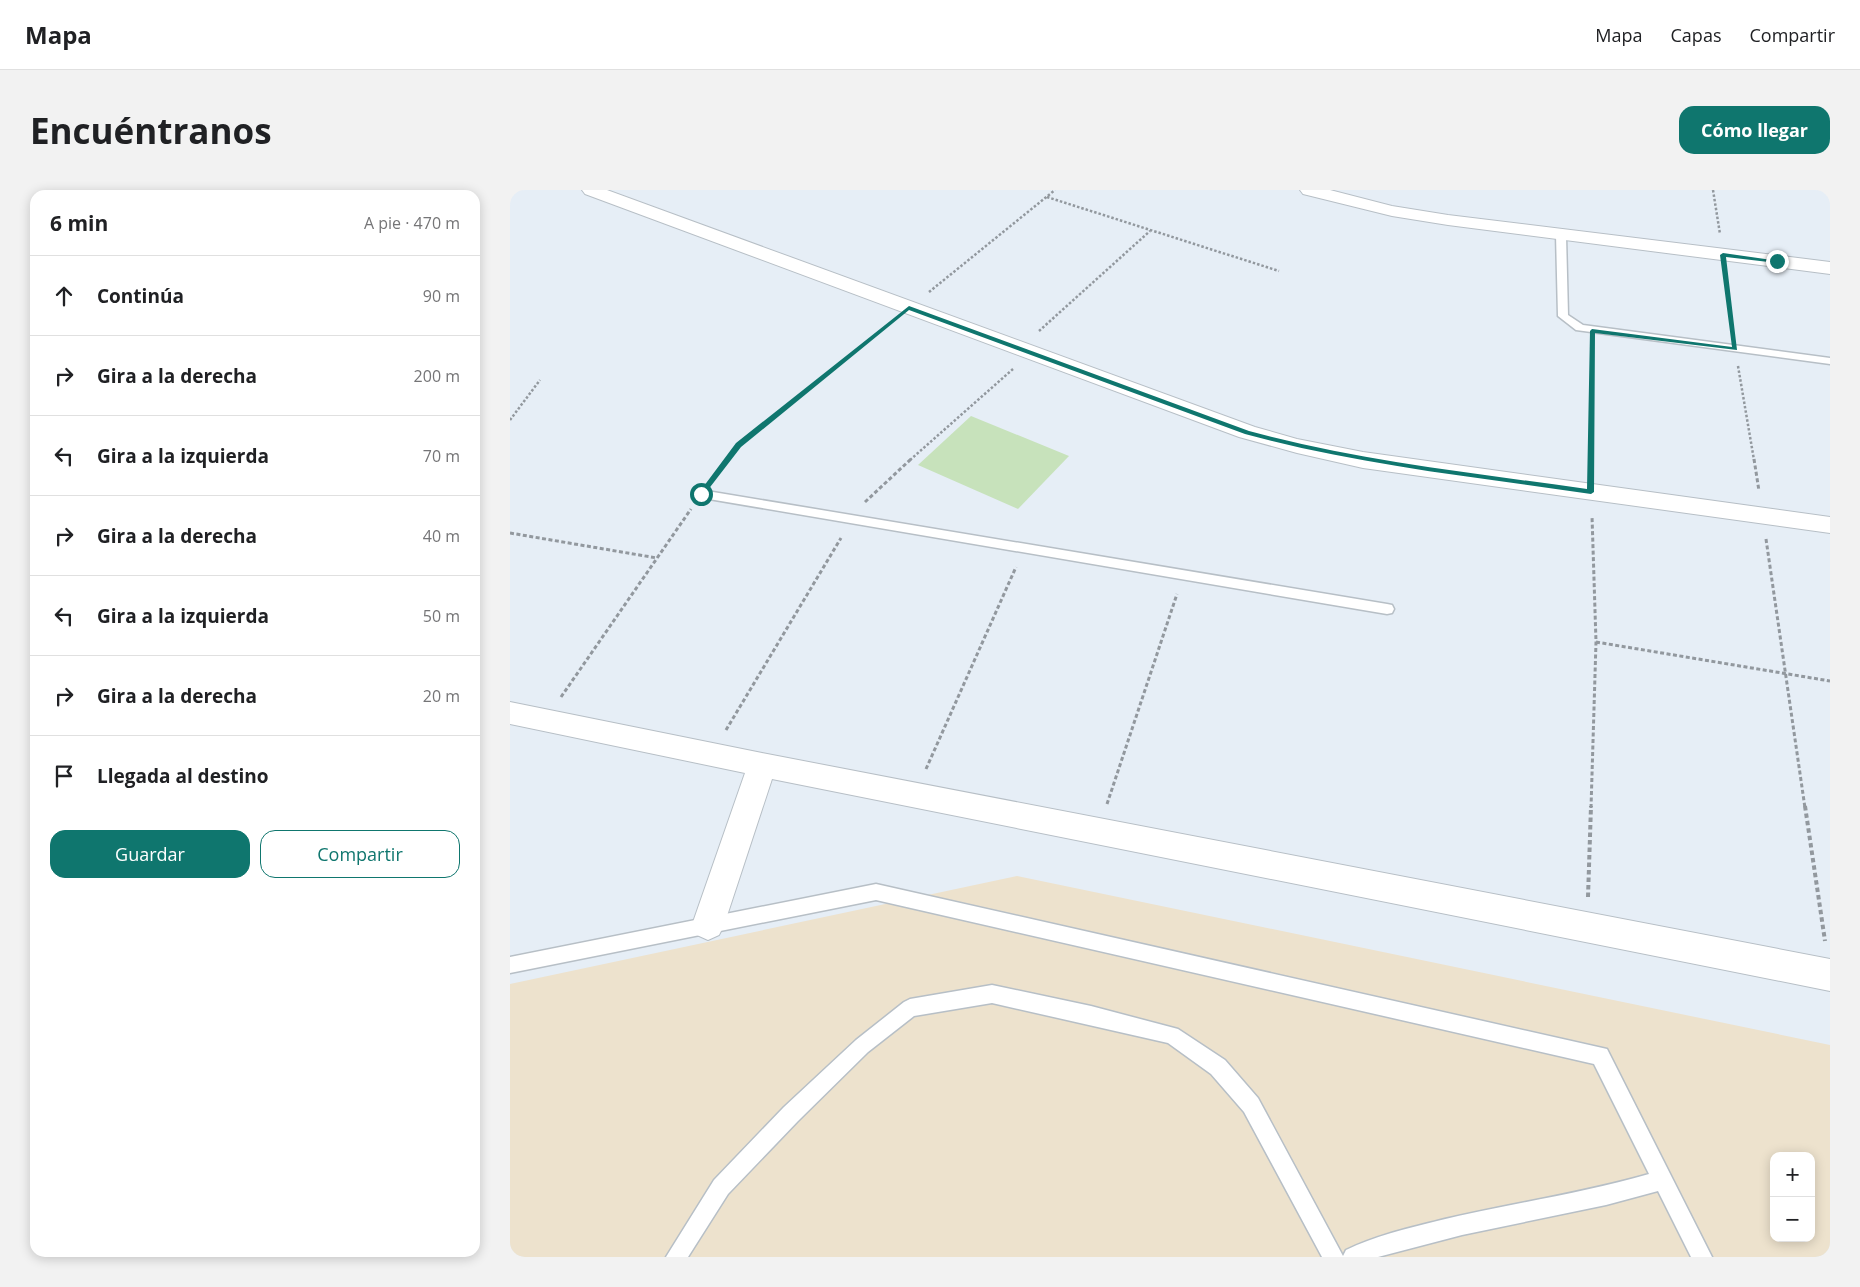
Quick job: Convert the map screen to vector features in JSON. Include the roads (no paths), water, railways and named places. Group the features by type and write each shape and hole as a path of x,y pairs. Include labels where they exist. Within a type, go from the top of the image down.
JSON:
{"street":[{"path":"591,190 1247,432 1297,446 1363,460 1830,525"},
{"path":"1309,190 1392,211 1561,235 1830,268"},
{"path":"510,713 762,765 1830,974"},
{"path":"708,925 762,765"}],"lane":[{"path":"1561,235 1563,316 1580,328 1830,361"},
{"path":"701,494 1387,609"},
{"path":"510,965 876,892 1600,1056 1702,1257"},
{"path":"676,1257 720,1187 862,1046 910,1008 992,994 1172,1034 1218,1067 1251,1105 1333,1257"},
{"path":"1353,1257 1370,1248 1476,1220 1628,1191 1663,1180"}]}
